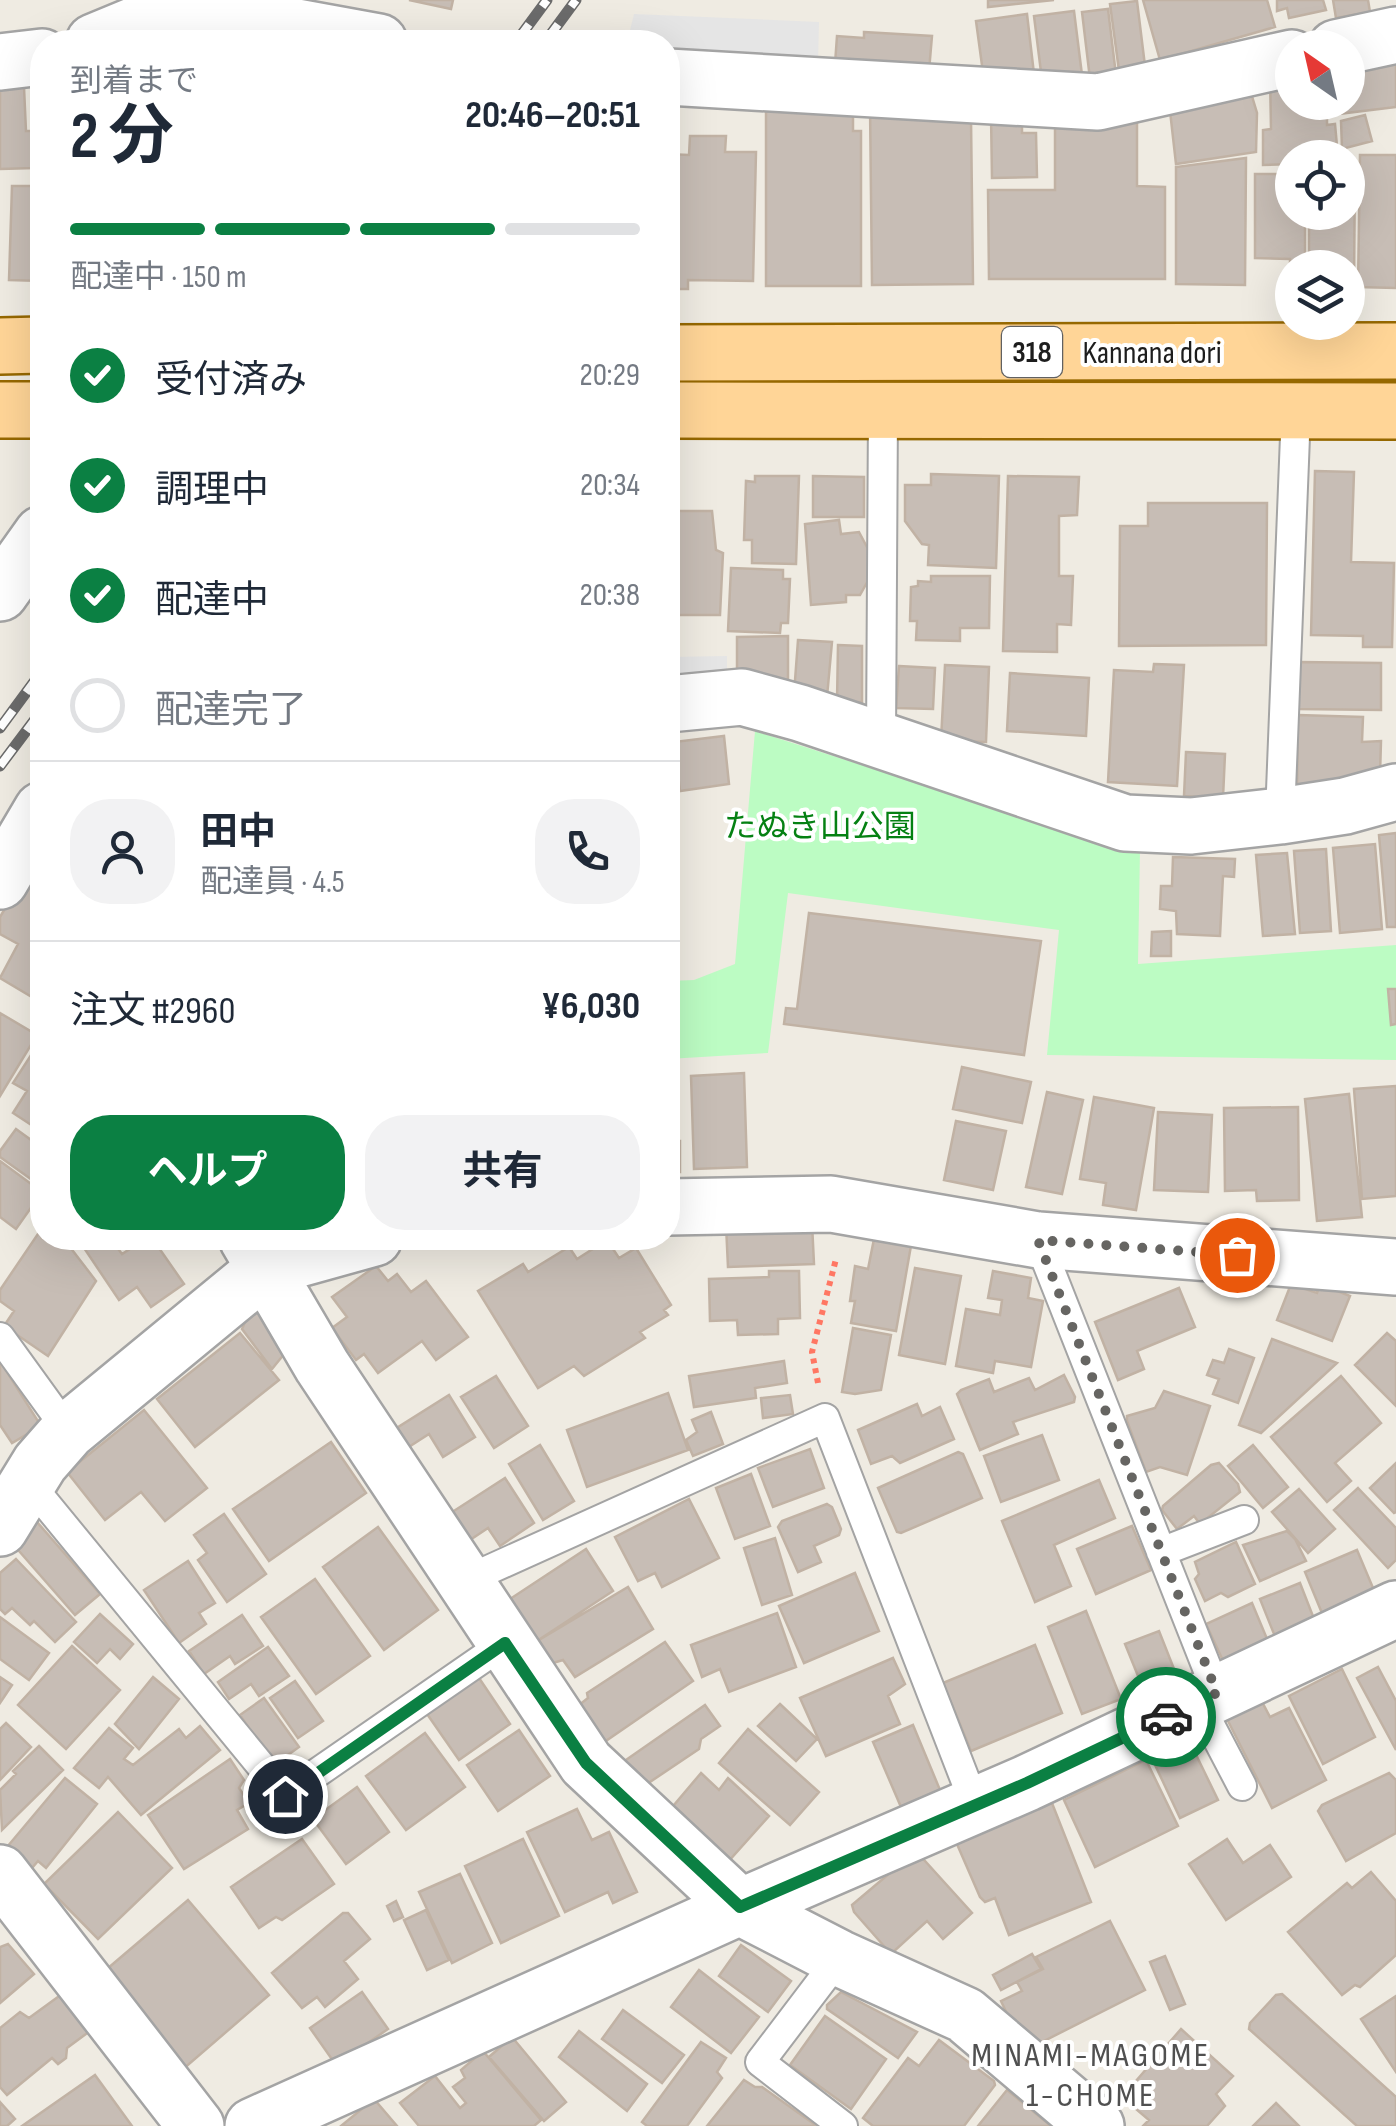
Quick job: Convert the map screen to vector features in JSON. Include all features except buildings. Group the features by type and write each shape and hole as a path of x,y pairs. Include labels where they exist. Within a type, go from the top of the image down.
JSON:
{"main road":[{"path":"0,346 30,346"},
{"name":"Kannana dori","path":"680,353 1396,351"},
{"path":"0,410 30,410"},
{"name":"Kannana dori","path":"680,410 1396,411"}],"street":[{"path":"124,30 159,16 269,22 313,30"},
{"path":"1365,42 1396,35"},
{"path":"0,62 30,58"},
{"path":"680,78 1098,102 1275,62"},
{"path":"0,592 30,551"},
{"path":"680,703 742,698 800,713 1125,823 1192,826 1280,816 1345,806 1396,792"},
{"path":"0,881 30,830"},
{"path":"680,1207 831,1204 1038,1240 1396,1267"},
{"path":"0,1528 40,1462 68,1430 256,1253 322,1366 586,1763 740,1907 839,1958 965,2015 1096,2126"},
{"path":"253,2126 975,1805 1396,1608"},
{"path":"4,1886 196,2126"}],"lane":[{"path":"881,740 883,410"},
{"path":"1280,816 1296,410"},
{"path":"1038,1240 1161,1552 1208,1698 1242,1786"},
{"path":"0,1337 68,1430"},
{"path":"464,1580 825,1418 975,1805"},
{"path":"28,1482 285,1796 505,1643"},
{"path":"1161,1552 1244,1520"},
{"path":"839,1958 760,2062 843,2126"}],"path":[{"path":"825,1418 812,1352 848,1207"}],"green space":[{"name":"たぬき山公園","path":"755,731 1102,842 1140,850 1138,964 1396,945 1396,1060 1047,1055 1059,930 788,893 768,1053 680,1058 680,981 694,980 735,964"}],"shaded area":[{"path":"634,14 819,22 818,64 680,57 680,30 630,30"},
{"path":"727,656 727,691 680,692 680,657"}],"railway":[{"path":"525,30 547,0"},
{"path":"554,30 576,0"},
{"path":"0,728 30,687"},
{"path":"0,766 30,726"}],"way so far":[{"path":"1166,1717 1217,1693 1038,1240 1237,1255"}],"district":[{"name":"MINAMI-MAGOME 1-CHOME","path":"1091,2074"}],"route":[{"path":"285,1796 505,1643 586,1763 740,1907 1027,1783 1166,1717"}]}
